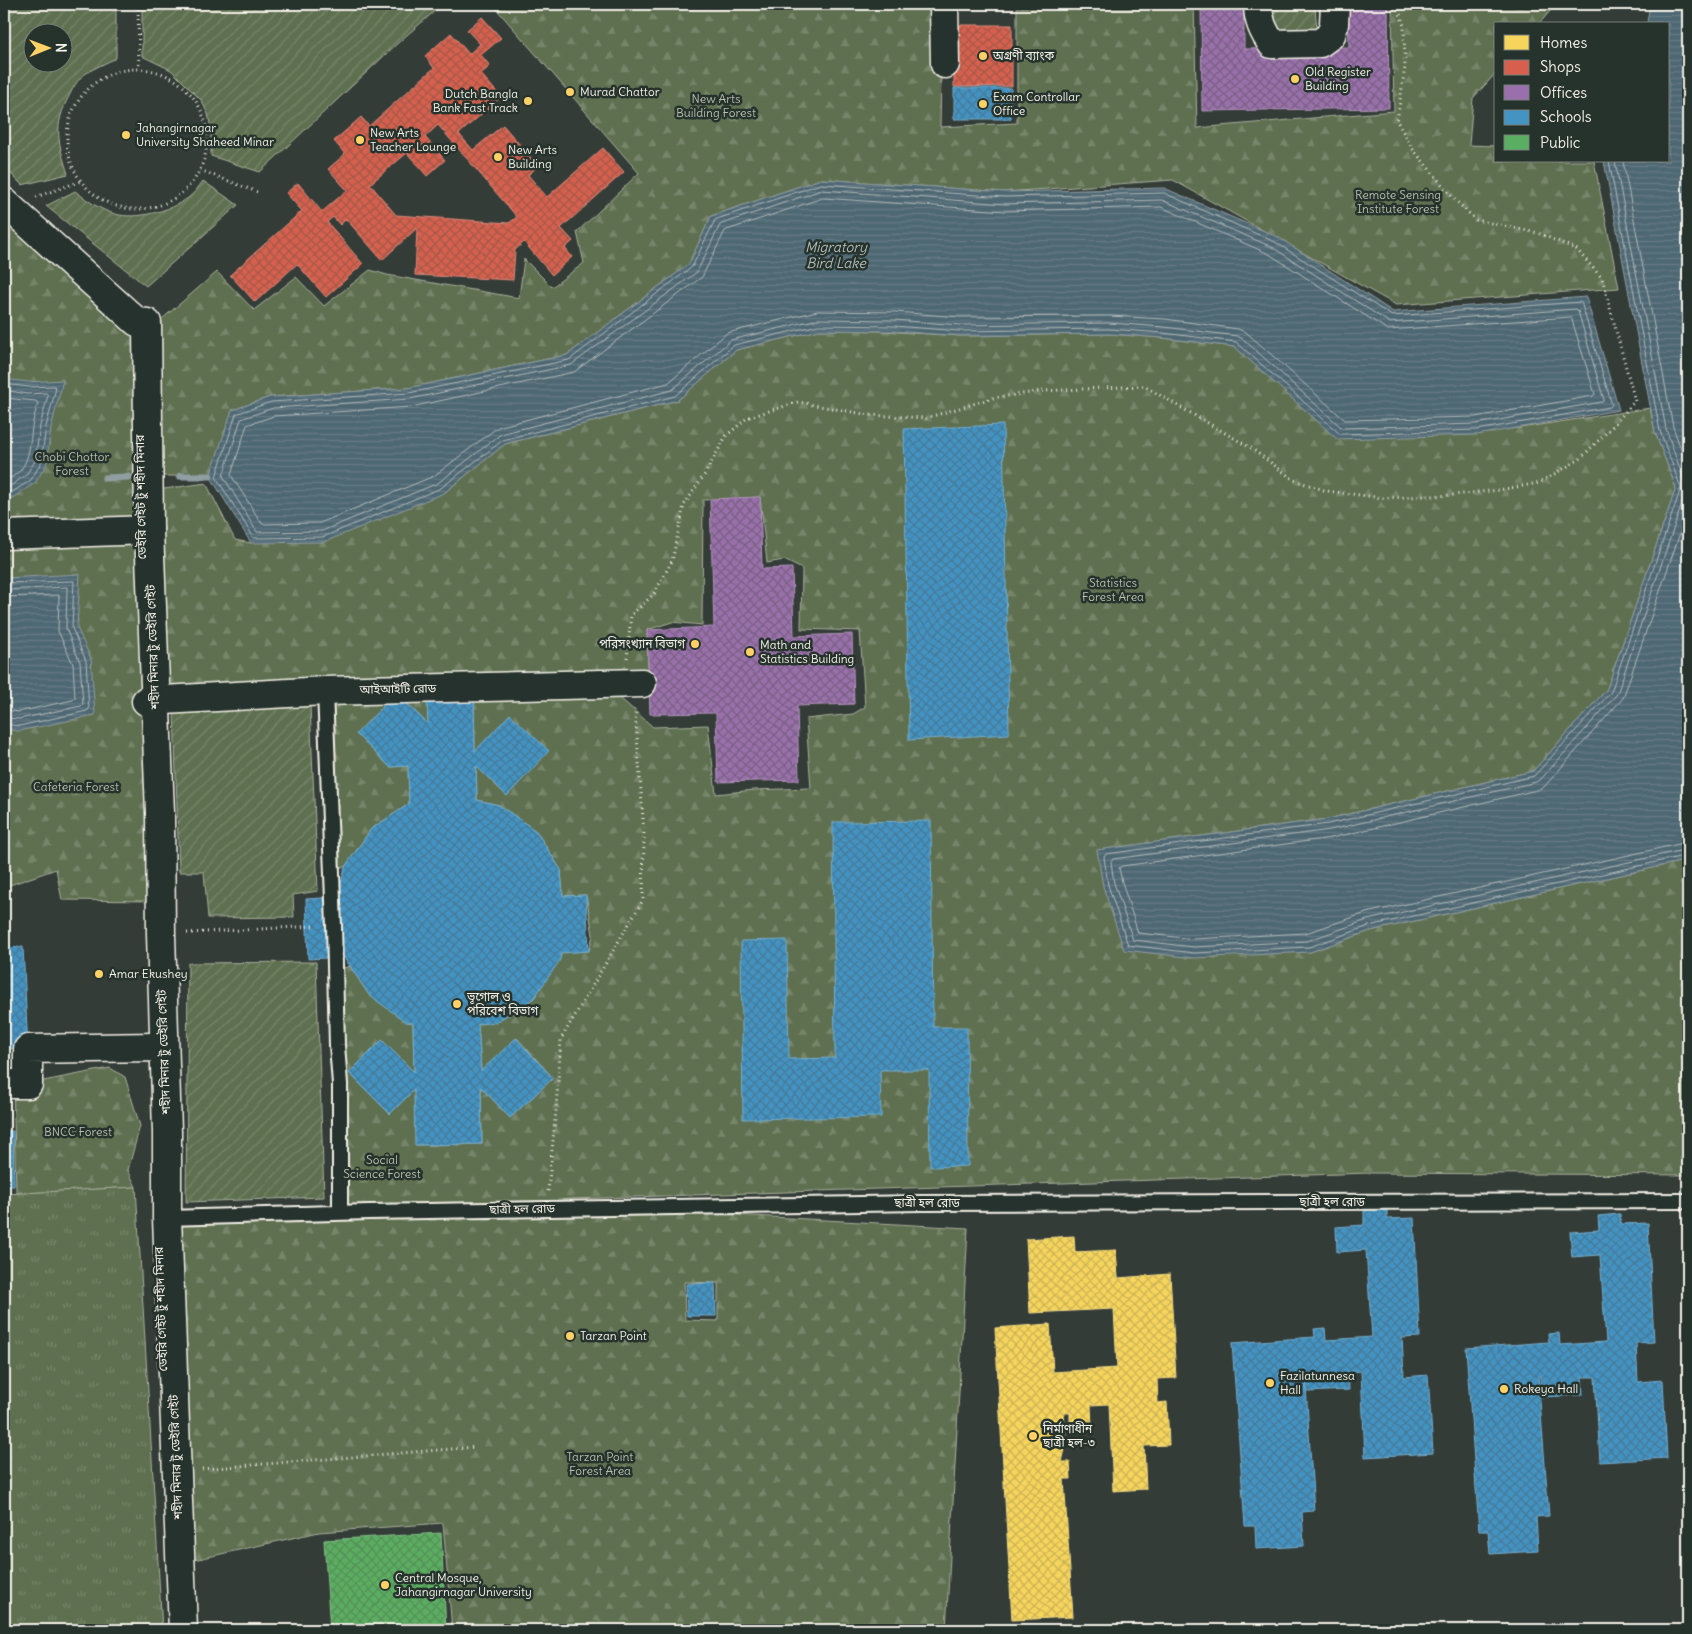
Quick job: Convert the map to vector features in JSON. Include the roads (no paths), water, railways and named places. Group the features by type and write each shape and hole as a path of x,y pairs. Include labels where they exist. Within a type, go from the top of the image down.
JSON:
{"street":[{"path":"944,4 945,64"},
{"path":"1258,4 1258,16 1264,33 1272,44 1320,43 1331,35 1334,24 1335,4"},
{"name":"শহীদ মিনার টু ডেইরি গেইট","path":"7,204 142,323 150,701 160,813 156,938 159,1048"},
{"path":"4,535 145,530"},
{"name":"আইআইটি রোড","path":"150,701 324,690 633,684"},
{"path":"4,1084 28,1084 28,1049 159,1048"},
{"name":"ডেইরি গেইট টু শহীদ মিনার","path":"159,1048 171,1630"},
{"name":"শহীদ মিনার টু ডেইরি গেইট","path":"162,1218 183,1630"}],"lane":[{"path":"324,690 340,1084 340,1213"},
{"name":"ছাত্রী হল রোড","path":"162,1218 340,1213 930,1203 1688,1201"}],"water":[{"path":"1650,4 1660,4 1660,7 1688,10 1688,860 1370,931 1310,952 1194,958 1124,950 1103,886 1097,850 1328,819 1533,771 1607,689 1676,488 1655,432 1604,162 1670,162 1670,22 1647,22"},
{"name":"Migratory Bird Lake","path":"821,179 1005,192 1164,188 1278,237 1393,312 1586,297 1619,410 1477,435 1337,439 1235,347 1163,338 1109,334 960,336 894,331 819,330 736,350 678,400 505,444 444,493 324,542 251,543 210,476 232,410 270,397 408,388 567,355 689,264 711,216"},
{"path":"4,379 28,382 63,380 51,428 46,465 35,483 12,498 4,498"},
{"path":"80,574 77,628 91,659 95,715 19,731 4,729 4,578"}],"waterway":[{"path":"180,476 210,476"},
{"path":"105,478 129,477"}],"place":[{"name":"অগ্রণী ব্যাংক","path":"983,56"},
{"name":"Old Register Building","path":"1295,79"},
{"name":"Murad Chattor","path":"570,92"},
{"name":"Dutch Bangla Bank Fast Track","path":"528,101"},
{"name":"Exam Controllar Office","path":"983,104"},
{"name":"Jahangirnagar University Shaheed Minar","path":"126,135"},
{"name":"New Arts Teacher Lounge","path":"360,140"},
{"name":"New Arts Building","path":"498,157"},
{"name":"পরিসংখ্যান বিভাগ","path":"695,644"},
{"name":"Math and Statistics Building","path":"750,652"},
{"name":"Amar Ekushey","path":"99,974"},
{"name":"ভূগোল ও পরিবেশ বিভাগ","path":"457,1004"},
{"name":"Tarzan Point","path":"570,1336"},
{"name":"Fazilatunnesa Hall","path":"1270,1383"},
{"name":"Rokeya Hall","path":"1504,1389"},
{"name":"নির্মাণাধীন ছাত্রী হল-৩","path":"1033,1436"},
{"name":"Central Mosque, Jahangirnagar University","path":"385,1585"}],"park label":[{"name":"New Arts Building Forest","path":"716,106"},
{"name":"Remote Sensing Institute Forest","path":"1398,202"},
{"name":"Chobi Chottor Forest","path":"72,464"},
{"name":"Statistics Forest Area","path":"1113,590"},
{"name":"Cafeteria Forest","path":"76,787"},
{"name":"BNCC Forest","path":"78,1132"},
{"name":"Social Science Forest","path":"382,1167"},
{"name":"Tarzan Point Forest Area","path":"600,1464"}]}
